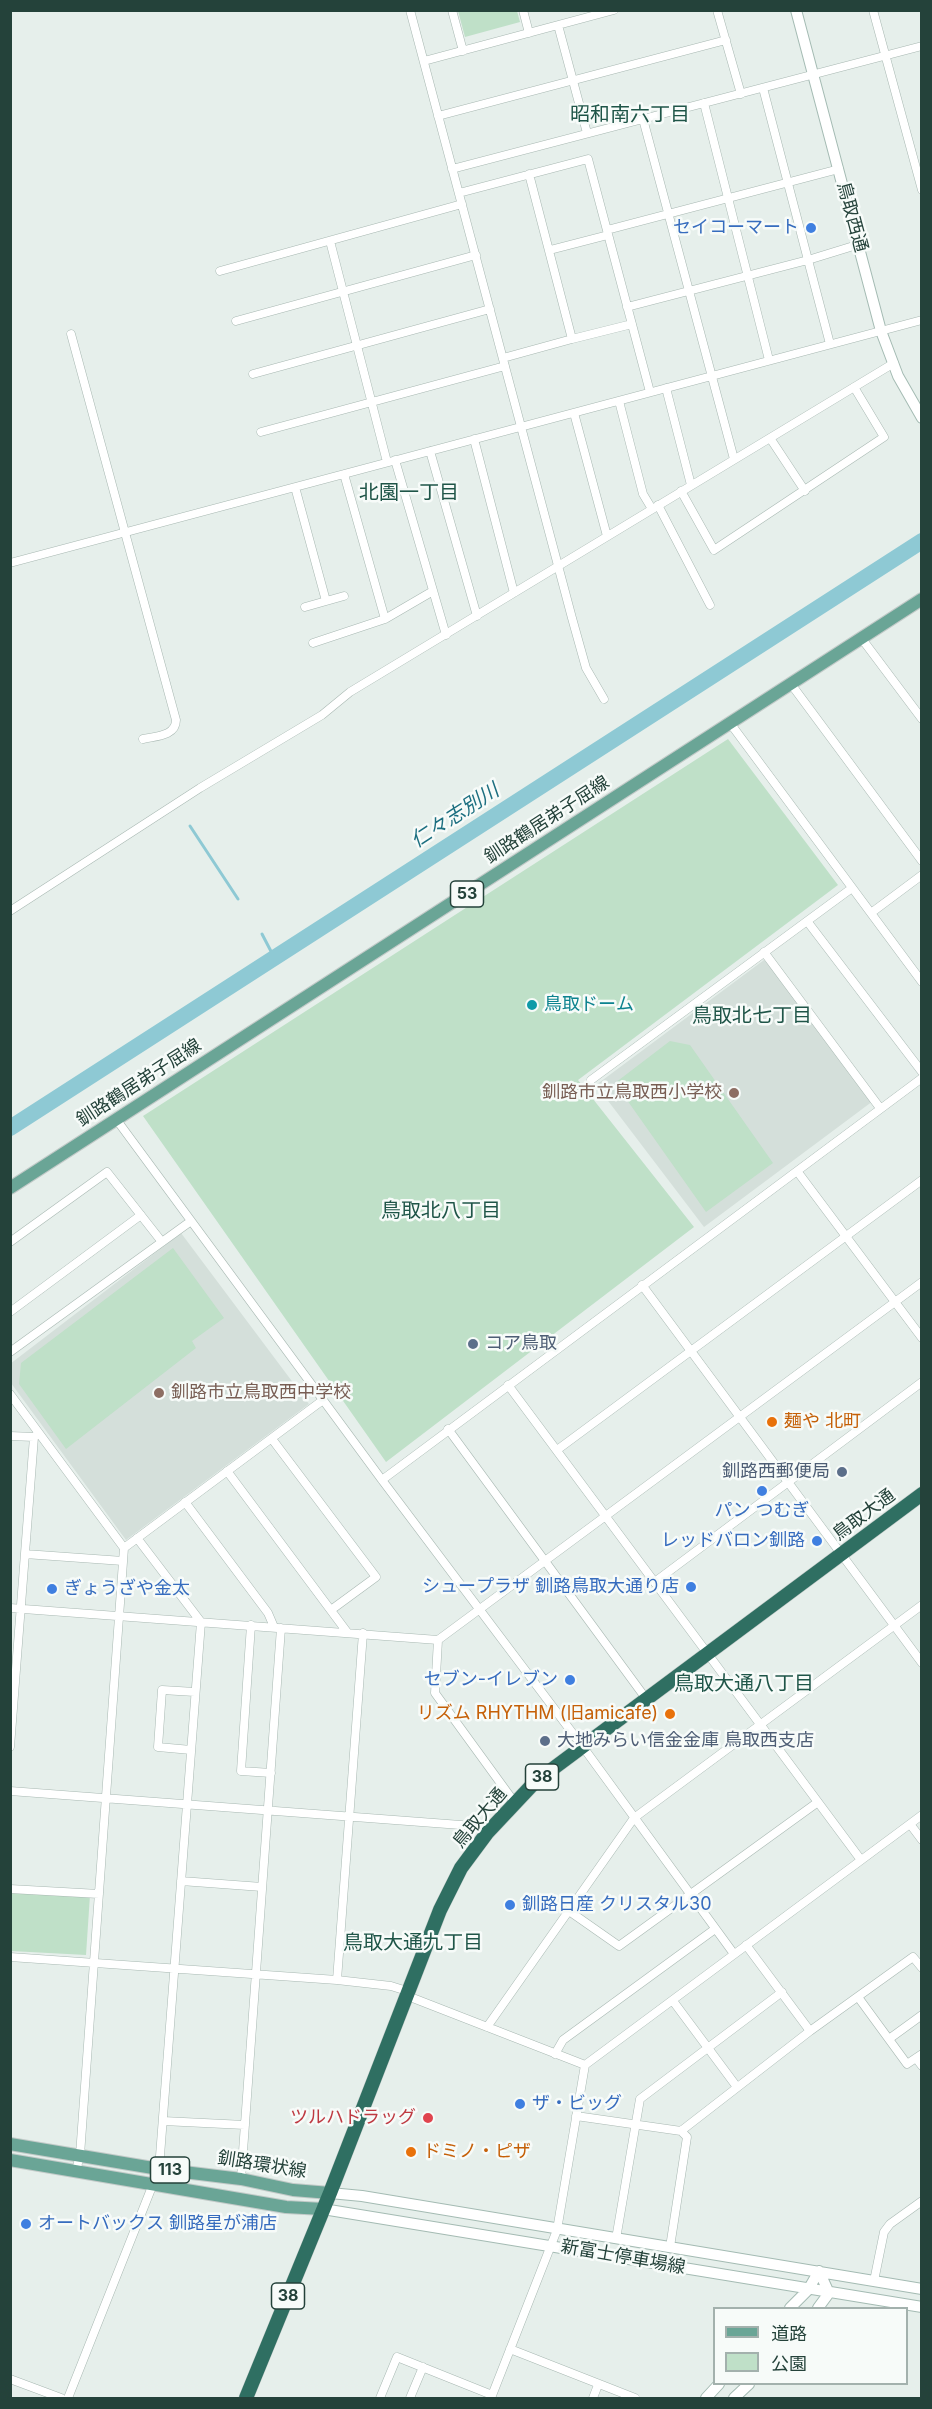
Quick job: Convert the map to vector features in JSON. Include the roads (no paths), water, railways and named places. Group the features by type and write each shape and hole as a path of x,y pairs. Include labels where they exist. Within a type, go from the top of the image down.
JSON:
{"highway":[{"name":"鳥取大通","path":"330,2193 406,1993 445,1899 461,1868 487,1833 535,1782 921,1494"},
{"name":"38","path":"246,2398 330,2193"}],"main road":[{"name":"鳥取西通","path":"796,10 882,331 894,363 921,417"},
{"name":"釧路鶴居弟子屈線","path":"10,1188 921,599"},
{"name":"釧路環状線","path":"10,2144 159,2169 241,2179 294,2190 330,2193"},
{"name":"釧路環状線","path":"10,2160 286,2207 324,2209"},
{"name":"新富士停車場線","path":"330,2193 362,2196 921,2289"},
{"name":"新富士停車場線","path":"324,2209 921,2307"},
{"path":"791,2307 808,2290 819,2271"},
{"path":"819,2271 829,2293 819,2307"},
{"path":"706,2398 718,2385"},
{"path":"735,2398 748,2385"}],"street":[{"path":"410,10 586,668 604,699"},
{"path":"452,10 463,51"},
{"path":"523,10 529,33"},
{"path":"424,61 614,10"},
{"path":"717,10 741,94"},
{"path":"873,10 921,190"},
{"path":"558,26 588,133"},
{"path":"438,116 726,40"},
{"path":"452,169 921,46"},
{"path":"763,88 830,344"},
{"path":"704,103 770,360"},
{"path":"643,119 734,459"},
{"path":"459,193 588,159 650,392"},
{"path":"550,250 669,214 839,169"},
{"path":"529,174 572,339"},
{"path":"220,271 462,204"},
{"path":"330,241 370,403 391,461 446,635"},
{"path":"627,307 808,260 860,244"},
{"path":"236,321 476,255"},
{"path":"253,374 490,309"},
{"path":"10,563 921,320"},
{"path":"261,432 370,403 572,339 632,324"},
{"path":"71,334 176,720 176,726 172,731 143,739"},
{"path":"10,911 200,788 321,715 350,692 894,363"},
{"path":"681,491 714,550 884,437 854,387"},
{"path":"666,388 690,486"},
{"path":"619,401 643,494 655,507 711,606"},
{"path":"574,412 607,536"},
{"path":"770,438 805,491"},
{"path":"474,439 514,592"},
{"path":"430,451 477,616"},
{"path":"344,474 386,619"},
{"path":"295,488 326,601"},
{"path":"313,643 386,619 433,591"},
{"path":"305,607 344,596"},
{"path":"862,639 921,719"},
{"path":"791,684 921,861"},
{"path":"730,723 921,980"},
{"path":"871,913 921,875"},
{"path":"591,1080 852,888"},
{"path":"807,921 921,1072"},
{"path":"764,952 880,1108"},
{"path":"382,1480 921,1078"},
{"path":"116,1119 734,1954"},
{"path":"797,1171 921,1338"},
{"path":"10,1242 107,1172 162,1242"},
{"path":"557,1450 921,1180"},
{"path":"10,1312 141,1215"},
{"path":"10,1352 190,1221"},
{"path":"10,1608 438,1640 921,1282"},
{"path":"642,1285 921,1663"},
{"path":"656,1581 921,1382"},
{"path":"508,1385 656,1581 706,1653 861,1860"},
{"path":"10,1394 37,1435 124,1548 80,2155 76,2171"},
{"path":"124,1548 323,1400"},
{"path":"448,1429 647,1700"},
{"path":"10,1436 37,1435"},
{"path":"10,1747 13,1672 37,1435"},
{"path":"272,1438 376,1577 331,1610"},
{"path":"228,1471 347,1632"},
{"path":"185,1502 278,1628 271,1773 241,2179"},
{"path":"68,2398 159,2169 176,1969 201,1622 138,1538"},
{"path":"25,1554 123,1561"},
{"path":"487,2027 634,1818 921,1605"},
{"path":"251,1625 241,1771 271,1773"},
{"path":"337,1980 363,1633"},
{"path":"438,1640 435,1693 515,1803"},
{"path":"191,1749 158,1747 161,1701 162,1690 195,1692"},
{"path":"10,1791 474,1826 487,1833"},
{"path":"569,1911 619,1946 818,1802"},
{"path":"380,2398 397,2357 491,2397 557,2230 585,2065 921,1815"},
{"path":"910,1824 921,1840"},
{"path":"181,1881 262,1887"},
{"path":"10,1889 99,1894"},
{"path":"555,2054 563,2040 715,1929"},
{"path":"746,1945 810,2031"},
{"path":"10,1957 337,1980 392,1986 487,2027 585,2065"},
{"path":"681,2131 810,2031 913,1957 921,1968"},
{"path":"616,2238 640,2099 782,1992"},
{"path":"858,1997 907,2064 918,2056 921,2066"},
{"path":"673,2001 737,2087"},
{"path":"889,2039 921,2015"},
{"path":"576,2116 681,2131 687,2137 670,2247"},
{"path":"163,2121 245,2125"},
{"path":"874,2281 884,2232 890,2224 921,2201"},
{"path":"510,2349 635,2398"},
{"path":"410,2398 423,2367"},
{"path":"10,2379 61,2398"},
{"path":"593,2398 598,2385"}],"waterway":[{"name":"仁々志別川","path":"10,1128 922,541"},
{"path":"190,826 238,899"},
{"path":"262,934 275,959"}],"place":[{"name":"セイコーマート","path":"811,228"},
{"name":"鳥取ドーム","path":"532,1005"},
{"name":"釧路市立鳥取西小学校","path":"734,1093"},
{"name":"コア鳥取","path":"473,1344"},
{"name":"釧路市立鳥取西中学校","path":"159,1393"},
{"name":"麺や 北町","path":"772,1422"},
{"name":"釧路西郵便局","path":"842,1472"},
{"name":"パン つむぎ","path":"762,1491"},
{"name":"レッドバロン釧路","path":"817,1541"},
{"name":"シュープラザ 釧路鳥取大通り店","path":"691,1587"},
{"name":"ぎょうざや金太","path":"52,1589"},
{"name":"セブン-イレブン","path":"570,1680"},
{"name":"リズム RHYTHM (旧amicafe)","path":"670,1714"},
{"name":"大地みらい信金金庫 鳥取西支店","path":"545,1741"},
{"name":"釧路日産 クリスタル30","path":"510,1905"},
{"name":"ザ・ビッグ","path":"520,2104"},
{"name":"ツルハドラッグ","path":"428,2118"},
{"name":"ドミノ・ピザ","path":"411,2152"},
{"name":"オートバックス 釧路星が浦店","path":"26,2224"}],"district":[{"name":"昭和南六丁目","path":"630,115"},
{"name":"北園一丁目","path":"409,493"},
{"name":"鳥取北七丁目","path":"752,1016"},
{"name":"鳥取北八丁目","path":"441,1211"},
{"name":"鳥取大通八丁目","path":"744,1684"},
{"name":"鳥取大通九丁目","path":"413,1943"}]}
